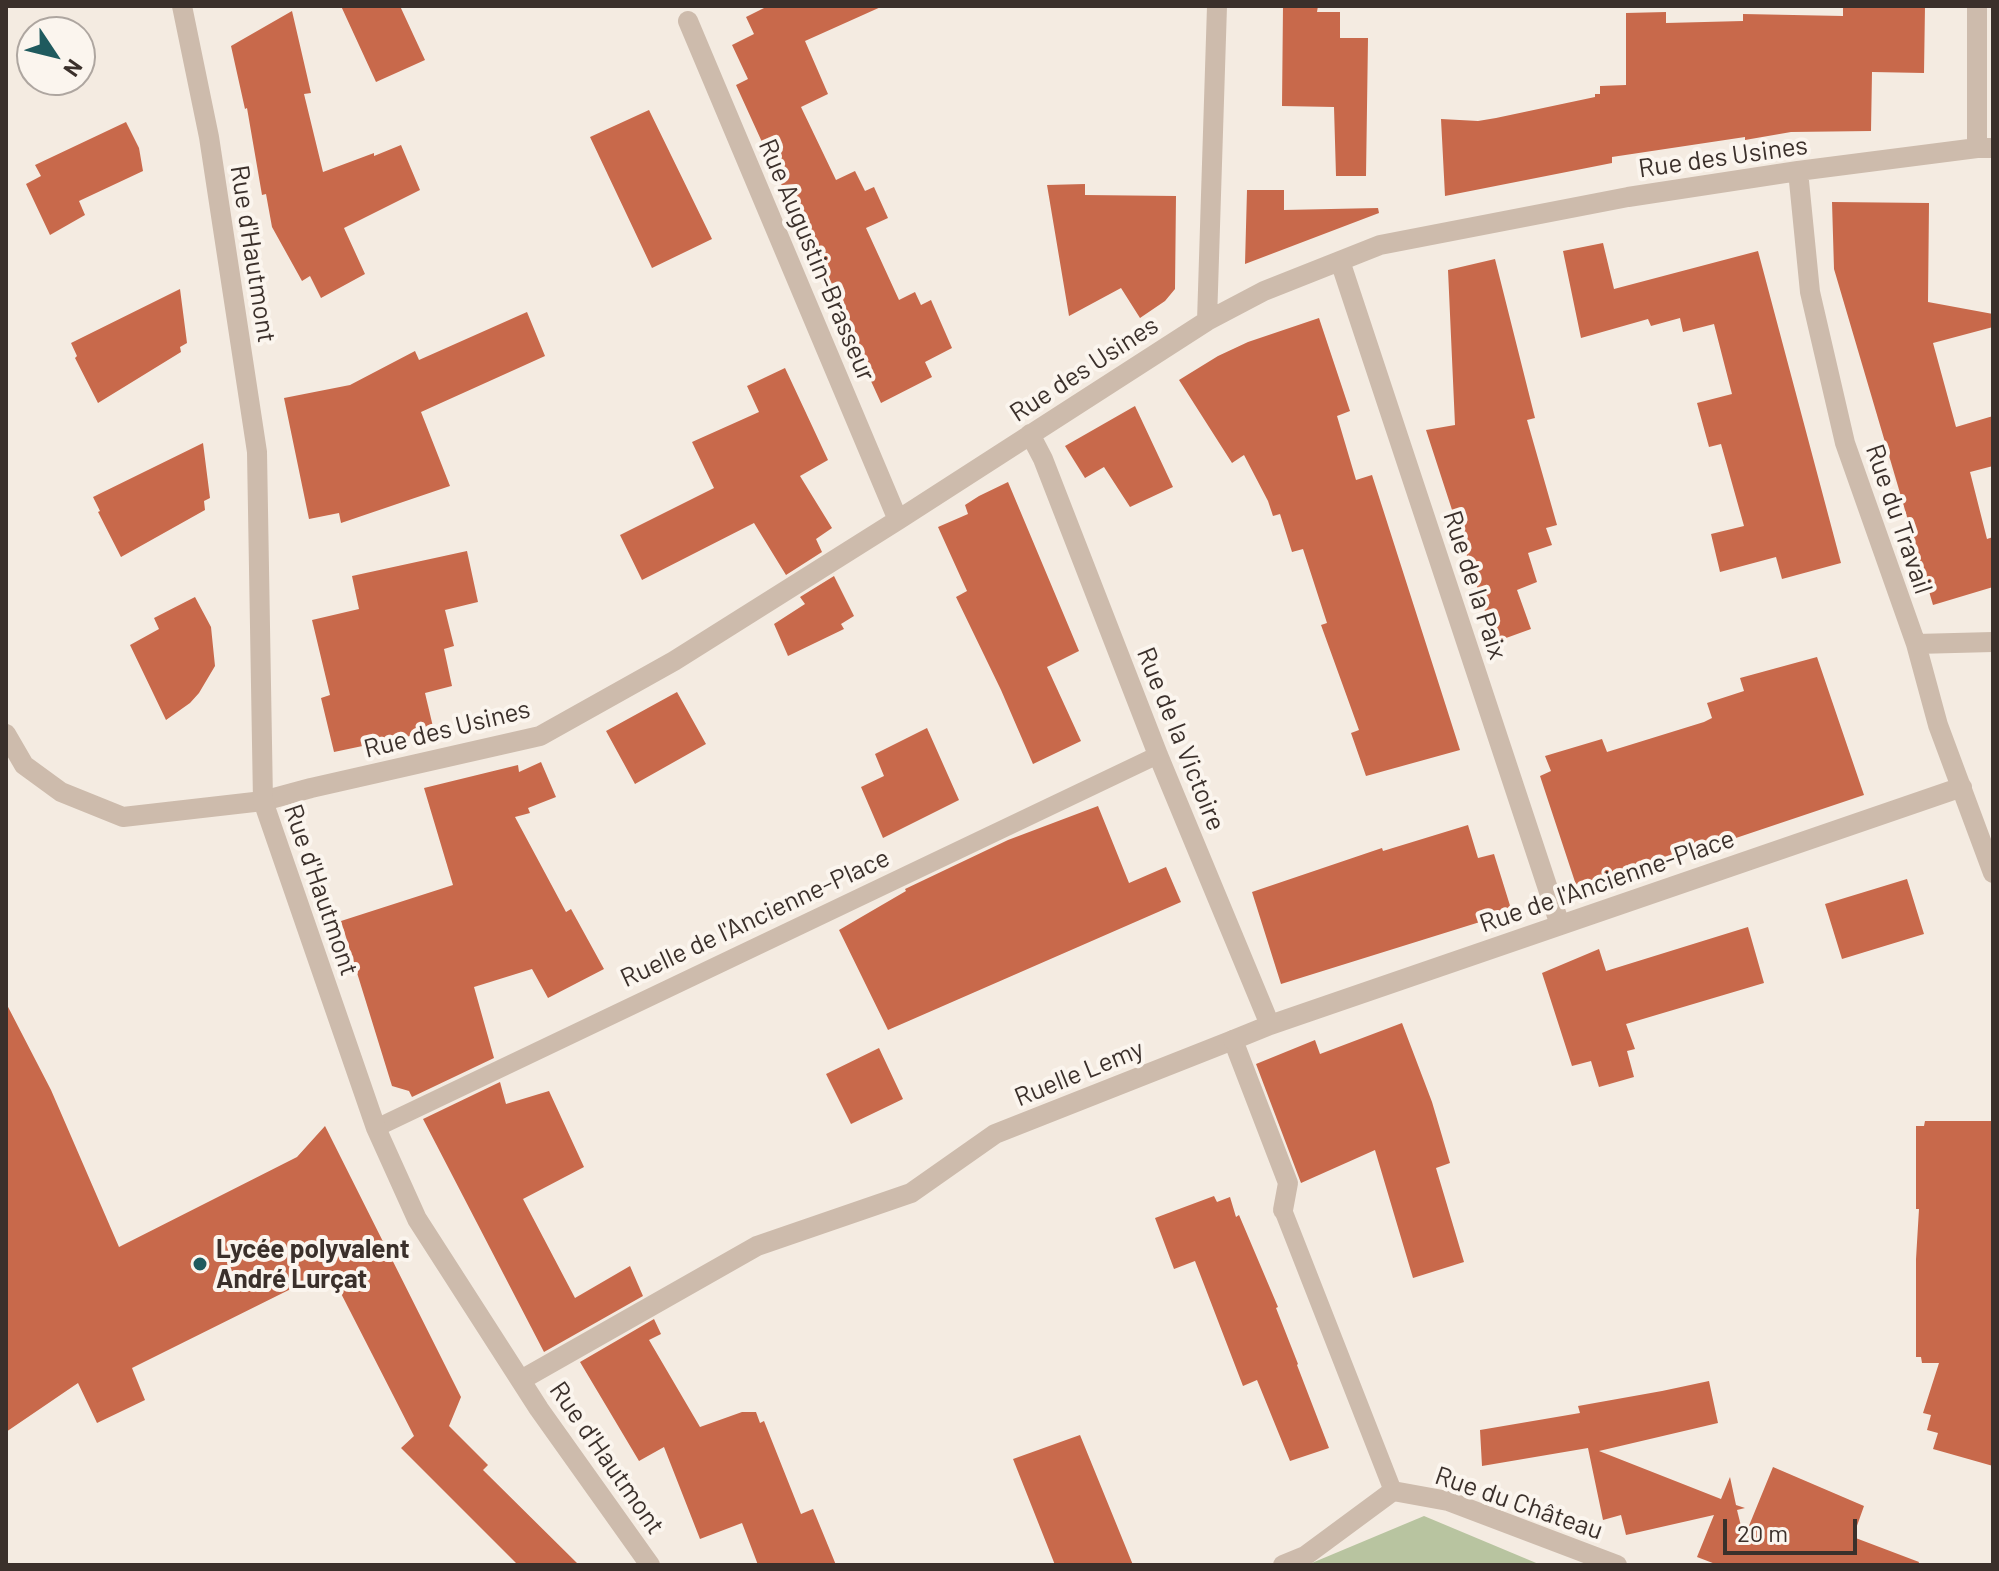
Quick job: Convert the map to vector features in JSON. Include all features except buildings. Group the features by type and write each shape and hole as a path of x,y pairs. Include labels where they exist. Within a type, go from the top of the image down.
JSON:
{"street":[{"name":"Rue d'Hautmont","path":"182,6 209,137 257,452 263,801 376,1128 417,1219 539,1409 650,1565"},
{"path":"1207,321 1217,6"},
{"path":"1977,6 1985,148"},
{"name":"Rue Augustin-Brasseur","path":"688,21 898,520"},
{"name":"Rue des Usines","path":"6,734 24,765 61,792 123,817 263,801 540,736 674,661 1207,321 1264,291 1380,245 1628,197 1798,171 1985,148"},
{"name":"Rue du Travail","path":"1798,171 1810,292 1845,443 1916,644 1938,725 1993,873"},
{"name":"Rue de la Paix","path":"1340,261 1560,925"},
{"name":"Rue de la Victoire","path":"1030,434 1043,459 1158,755 1270,1025"},
{"path":"1916,644 1993,642"},
{"name":"Rue de l'Ancienne-Place","path":"1270,1025 1962,787"},
{"path":"1270,1025 1233,1040 1288,1183 1283,1210"},
{"name":"Ruelle Lemy","path":"521,1380 757,1246 911,1193 995,1134 1233,1040"},
{"name":"Rue du Château","path":"1283,1565 1305,1556 1393,1491 1448,1501 1617,1565"}],"lane":[{"name":"Ruelle de l'Ancienne-Place","path":"376,1128 1158,755"},
{"path":"1283,1210 1393,1491"}],"green space":[{"path":"1424,1516 1541,1565 1307,1565"}],"place":[{"name":"Lycée polyvalent André Lurçat","path":"200,1264"}]}
